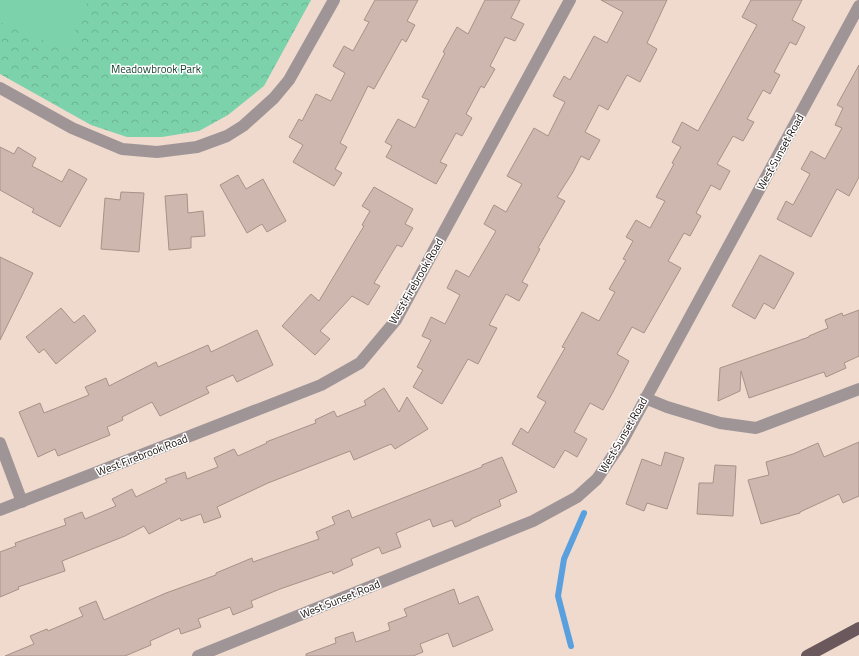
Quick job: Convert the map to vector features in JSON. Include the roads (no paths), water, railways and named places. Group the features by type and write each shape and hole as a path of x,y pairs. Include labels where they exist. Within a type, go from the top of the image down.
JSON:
{"main road":[{"path":"807,656 859,628"}],"street":[{"path":"0,88 72,128 122,149 157,152 197,147 227,136 243,126 274,98 289,80 334,0"},
{"name":"West Firebrook Road","path":"0,510 321,384 360,363 396,320 570,0"},
{"name":"West Sunset Road","path":"198,656 533,521 577,497 597,479 622,442 859,6"},
{"path":"645,398 667,407 720,423 756,428 859,389"},
{"path":"0,443 22,502"}],"waterway":[{"path":"571,646 558,596 564,559 584,513"}],"park label":[{"name":"Meadowbrook Park","path":"156,69"}]}
